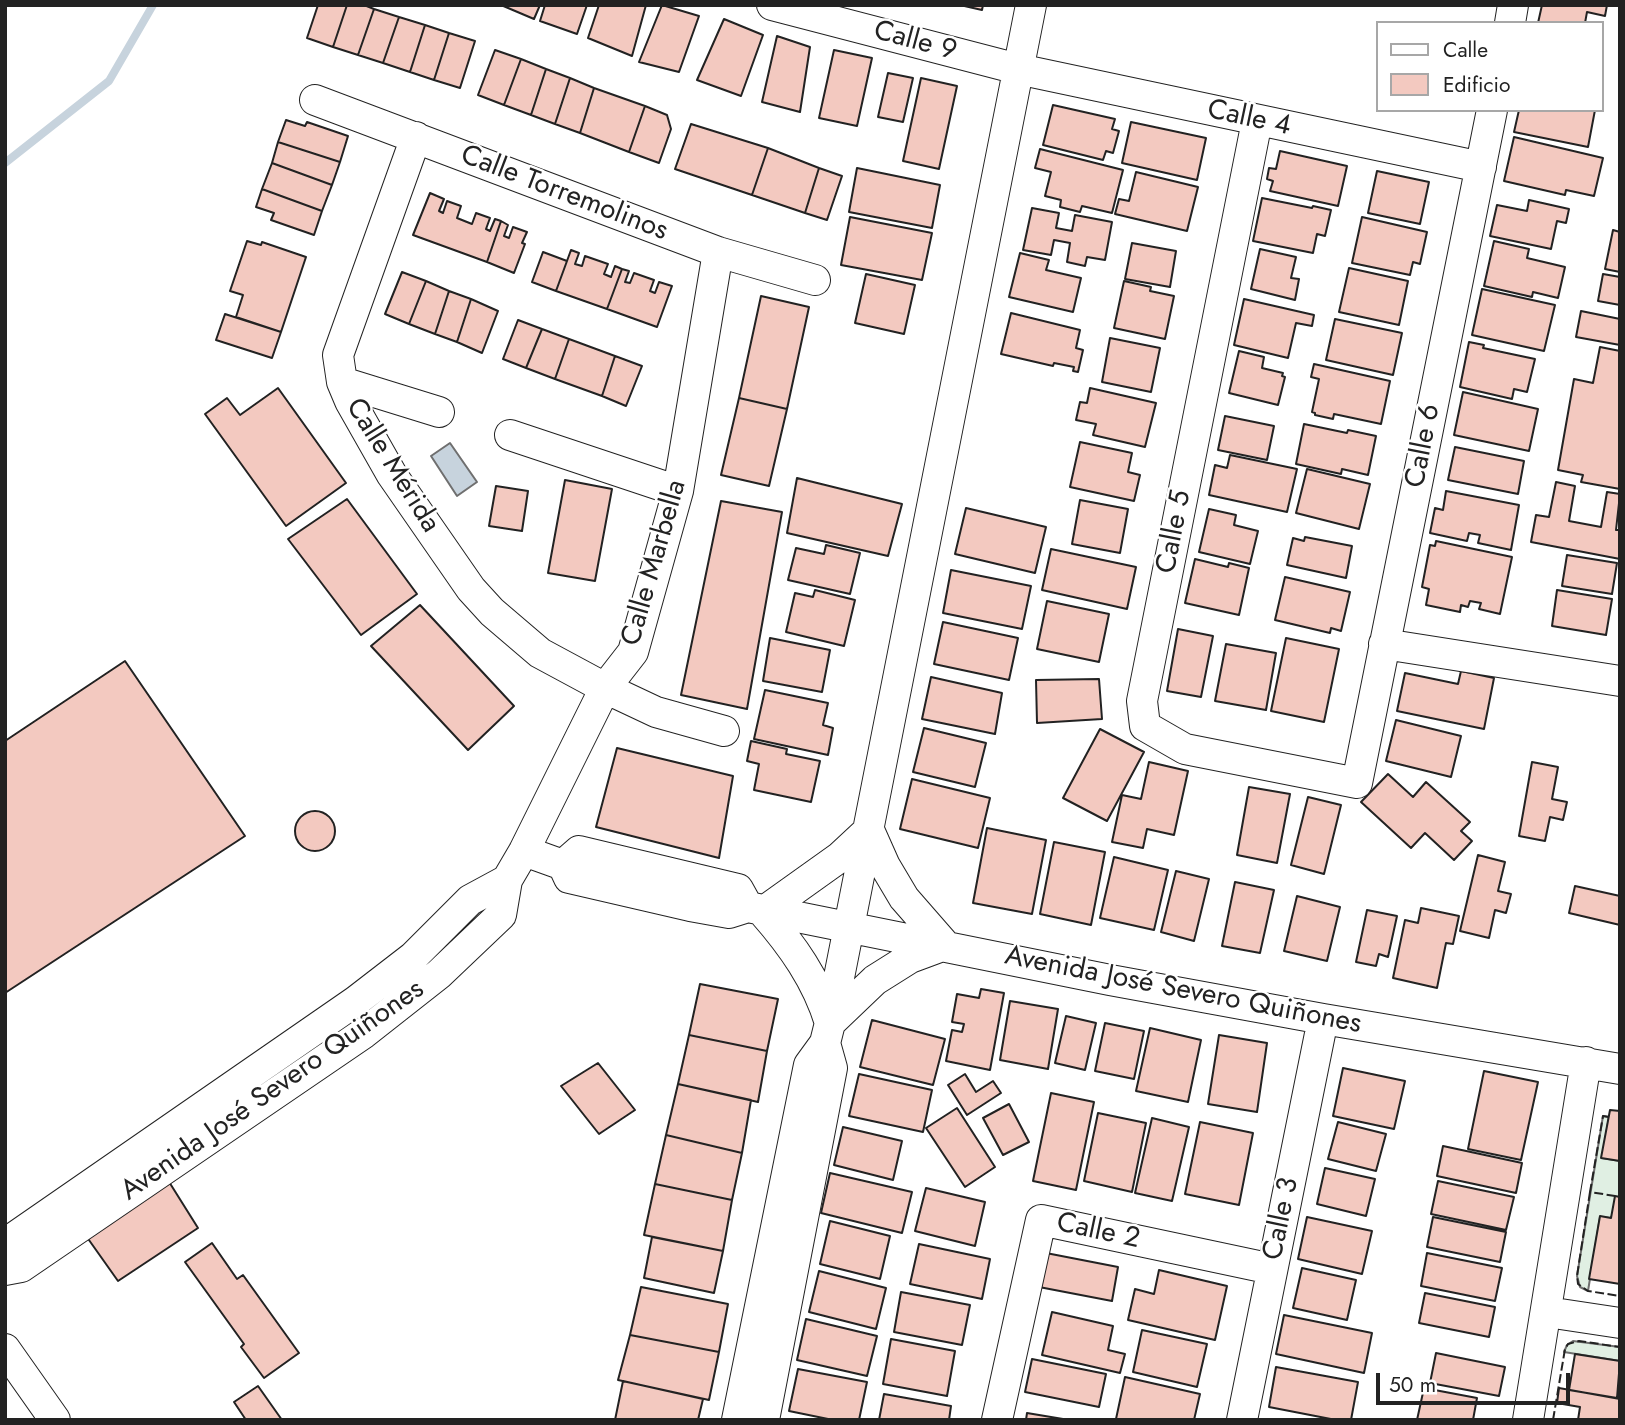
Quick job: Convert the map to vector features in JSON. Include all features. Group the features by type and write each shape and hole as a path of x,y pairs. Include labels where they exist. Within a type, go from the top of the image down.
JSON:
{"street":[{"name":"Calle 9","path":"772,5 1018,69"},
{"path":"827,1033 1031,5"},
{"name":"Calle 4","path":"1018,69 1480,167"},
{"name":"Calle Torremolinos","path":"315,100 718,252 815,280"},
{"name":"Calle 6","path":"1357,783 1492,112"},
{"name":"Calle 5","path":"1257,121 1142,701 1145,726 1185,749 1357,783"},
{"name":"Calle Mérida","path":"416,137 338,355 341,382 350,401 392,475 471,589 492,612 540,653 605,688 656,712 724,731"},
{"name":"Calle Marbella","path":"524,851 605,688 633,652 678,491 718,252"},
{"path":"341,382 439,412"},
{"path":"510,435 678,491"},
{"path":"1384,644 1620,681"},
{"path":"755,910 840,857 869,830"},
{"path":"737,1420 809,1065 827,1033 875,980 910,958 945,945 904,898 885,866 869,830"},
{"path":"524,851 563,865 579,851 693,893 738,889 755,910 790,943 823,999 832,1068 764,1420"},
{"name":"Avenida José Severo Quiñones","path":"5,1249 9,1241 172,1164 364,1032 439,974 501,915 507,880 524,851"},
{"name":"Avenida José Severo Quiñones","path":"5,1270 21,1267 153,1141 307,1035 413,957 470,900 507,880"},
{"name":"Avenida José Severo Quiñones","path":"755,910 1323,1019 1620,1069"},
{"name":"Calle 3","path":"1241,1420 1323,1019"},
{"path":"307,1035 325,1059"},
{"path":"1528,1420 1586,1062"},
{"path":"153,1141 172,1164"},
{"name":"Calle 2","path":"997,1420 1041,1220 1272,1269"},
{"path":"1547,1311 1620,1323"},
{"path":"5,1349 55,1420"}],"green space":[{"path":"1603,1116 1609,1117 1602,1158 1620,1161 1620,1197 1611,1218 1600,1217 1588,1291 1580,1287 1577,1276"},
{"path":"1573,1341 1620,1347 1620,1361 1564,1352 1567,1345"}],"shaded area":[{"path":"450,443 477,482 457,496 431,456"}],"building":[{"path":"318,5 347,5 333,47 307,38"},
{"path":"347,5 364,5 374,9 358,55 333,47"},
{"path":"501,5 540,5 534,19"},
{"path":"545,5 587,5 577,34 540,21"},
{"path":"599,5 646,5 632,56 588,38"},
{"path":"662,5 699,16 679,72 639,62"},
{"path":"960,5 983,5 982,10"},
{"path":"1542,5 1607,5 1605,16 1587,12 1585,21 1538,21"},
{"path":"374,9 399,17 383,63 358,55"},
{"path":"399,17 425,25 410,72 383,63"},
{"path":"724,19 763,35 741,96 697,80"},
{"path":"425,25 449,33 434,80 410,72"},
{"path":"449,33 475,41 460,88 434,80"},
{"path":"777,36 810,47 800,112 762,102"},
{"path":"495,50 521,59 504,105 478,95"},
{"path":"834,50 872,58 857,126 819,118"},
{"path":"521,59 546,69 531,115 504,105"},
{"path":"546,69 570,78 555,124 531,115"},
{"path":"888,73 913,78 903,122 878,117"},
{"path":"570,78 594,88 580,133 555,124"},
{"path":"921,78 957,86 939,169 903,161"},
{"path":"594,88 645,106 629,152 580,133"},
{"path":"1053,105 1115,119 1112,129 1119,131 1113,153 1106,151 1103,160 1043,145"},
{"path":"645,106 667,115 671,129 659,163 629,152"},
{"path":"1519,112 1595,112 1588,147 1514,132"},
{"path":"286,120 305,126 307,122 348,136 340,162 278,142"},
{"path":"1131,122 1206,138 1197,180 1122,163"},
{"path":"691,124 768,148 752,195 675,169"},
{"path":"1514,137 1603,158 1594,196 1566,190 1565,195 1504,181"},
{"path":"278,142 340,162 332,185 272,163"},
{"path":"768,148 819,168 805,213 752,195"},
{"path":"1040,149 1123,170 1112,213 1082,206 1080,212 1060,207 1061,200 1045,196 1051,172 1035,168"},
{"path":"1280,151 1347,166 1338,206 1270,191 1273,181 1267,179 1269,168 1276,169"},
{"path":"272,163 332,185 322,211 262,189"},
{"path":"819,168 842,176 827,220 805,213"},
{"path":"857,168 940,185 932,228 849,212"},
{"path":"1377,171 1429,182 1420,224 1368,213"},
{"path":"1136,172 1198,187 1187,231 1115,214 1119,199 1129,201"},
{"path":"262,189 322,211 314,235 271,220 274,213 256,207"},
{"path":"430,193 444,199 439,211 443,213 447,201 461,206 457,218 472,224 476,213 490,218 486,229 490,231 495,219 501,221 487,262 413,235"},
{"path":"1262,198 1331,210 1325,236 1317,234 1313,253 1253,241"},
{"path":"1529,200 1569,209 1566,223 1557,221 1551,249 1490,236 1497,205 1527,211"},
{"path":"1032,208 1059,213 1056,228 1072,231 1075,215 1112,222 1105,260 1087,257 1085,266 1067,262 1070,243 1054,240 1051,255 1023,250"},
{"path":"850,217 932,233 922,280 841,265"},
{"path":"1362,217 1427,232 1420,264 1413,262 1410,275 1352,263"},
{"path":"501,221 508,225 504,236 509,238 513,227 527,232 514,273 487,262"},
{"path":"1613,230 1620,232 1620,272 1605,269"},
{"path":"247,241 261,245 262,242 306,257 281,332 236,317 243,295 230,291"},
{"path":"1494,241 1529,249 1527,258 1565,267 1558,298 1533,292 1532,297 1484,286"},
{"path":"1132,243 1176,251 1170,287 1125,279"},
{"path":"1260,249 1296,257 1291,278 1299,279 1295,300 1251,289"},
{"path":"571,250 579,253 575,264 582,266 585,256 608,264 604,274 611,277 615,266 622,269 607,309 556,291"},
{"path":"543,252 567,261 556,291 532,282"},
{"path":"1020,253 1049,260 1046,270 1081,278 1073,312 1009,297"},
{"path":"1349,268 1408,281 1399,325 1339,312"},
{"path":"622,269 629,271 625,282 630,283 634,273 654,280 650,291 655,293 659,282 672,286 657,327 607,309"},
{"path":"402,272 426,281 409,324 385,314"},
{"path":"866,274 915,285 904,334 855,323"},
{"path":"1603,274 1620,277 1620,305 1598,301"},
{"path":"426,281 449,291 435,334 409,324"},
{"path":"1124,281 1151,287 1150,291 1174,296 1165,339 1114,328"},
{"path":"1482,289 1555,305 1544,351 1472,335"},
{"path":"449,291 471,299 457,342 435,334"},
{"path":"761,296 809,307 787,409 739,398"},
{"path":"471,299 498,311 482,353 457,342"},
{"path":"1244,299 1314,315 1312,326 1296,323 1288,358 1234,345"},
{"path":"1581,311 1620,319 1620,345 1576,337"},
{"path":"1011,313 1080,330 1076,348 1083,350 1078,372 1073,371 1074,367 1054,363 1053,366 1001,354"},
{"path":"225,314 281,332 272,358 216,340"},
{"path":"1335,319 1402,333 1393,375 1326,360"},
{"path":"518,320 542,329 526,368 503,359"},
{"path":"542,329 569,339 555,379 526,368"},
{"path":"1110,338 1160,348 1151,392 1102,382"},
{"path":"569,339 615,356 602,396 555,379"},
{"path":"1469,342 1484,345 1483,348 1535,359 1527,392 1514,389 1512,399 1460,387"},
{"path":"1600,347 1620,351 1620,489 1581,482 1583,475 1558,470 1574,379 1593,383"},
{"path":"1239,351 1264,357 1262,368 1283,373 1282,376 1285,377 1278,405 1229,393"},
{"path":"615,356 642,366 626,406 602,396"},
{"path":"1314,364 1390,381 1381,424 1334,414 1333,419 1315,415 1312,412 1319,379 1311,377"},
{"path":"278,388 346,483 286,526 205,414 227,398 240,415"},
{"path":"1090,388 1156,403 1145,447 1093,435 1096,424 1076,420 1080,402 1087,403"},
{"path":"1463,392 1538,409 1529,451 1454,435"},
{"path":"739,398 787,409 769,486 721,475"},
{"path":"1225,416 1274,426 1267,460 1218,450"},
{"path":"1304,424 1376,436 1368,475 1342,469 1341,474 1296,464"},
{"path":"1080,442 1132,453 1128,472 1140,475 1134,501 1070,487"},
{"path":"1455,447 1524,461 1518,494 1448,480"},
{"path":"1230,455 1297,469 1287,512 1209,495 1215,465 1227,468"},
{"path":"1307,469 1370,484 1359,529 1296,513"},
{"path":"797,478 902,504 888,556 787,533"},
{"path":"565,480 612,489 595,581 548,573"},
{"path":"1556,482 1575,486 1569,521 1601,527 1607,492 1620,494 1616,530 1620,530 1620,559 1531,542 1536,515 1549,517"},
{"path":"496,486 528,491 522,531 489,526"},
{"path":"1446,491 1519,505 1511,550 1478,543 1480,535 1469,533 1467,541 1430,533 1435,508 1443,510"},
{"path":"347,499 417,594 361,635 288,539"},
{"path":"1080,500 1128,509 1120,553 1072,544"},
{"path":"721,501 782,512 747,709 681,695"},
{"path":"966,508 1046,527 1035,573 955,554"},
{"path":"1209,509 1236,515 1234,525 1258,531 1250,564 1199,552"},
{"path":"1305,537 1352,546 1346,578 1287,565 1293,538 1304,541"},
{"path":"1436,541 1512,557 1500,614 1479,609 1481,603 1470,601 1468,607 1461,605 1460,612 1426,605 1429,589 1422,587 1430,545 1435,546"},
{"path":"826,545 860,553 850,594 788,580 796,548 824,554"},
{"path":"1051,549 1136,567 1127,609 1042,590"},
{"path":"1567,555 1617,563 1612,594 1562,586"},
{"path":"1195,559 1228,567 1229,563 1249,568 1239,615 1185,603"},
{"path":"951,570 1031,586 1022,629 943,613"},
{"path":"1285,577 1350,592 1341,631 1331,628 1330,633 1275,620"},
{"path":"815,590 855,600 844,646 786,632 795,593 813,597"},
{"path":"1557,590 1612,599 1606,635 1552,626"},
{"path":"1047,601 1109,614 1099,662 1037,649"},
{"path":"420,605 514,706 468,750 371,646"},
{"path":"943,622 1018,638 1009,680 934,664"},
{"path":"1178,629 1213,636 1201,697 1167,691"},
{"path":"770,638 830,650 822,692 763,681"},
{"path":"1286,638 1339,649 1324,722 1271,711"},
{"path":"1226,644 1276,653 1266,710 1215,701"},
{"path":"125,661 245,836 5,993 5,741"},
{"path":"1461,671 1494,678 1484,729 1397,711 1405,673 1458,684"},
{"path":"931,677 1002,693 995,734 922,719"},
{"path":"1099,679 1102,719 1037,723 1036,680"},
{"path":"765,690 828,703 823,725 833,728 828,755 754,739"},
{"path":"1396,720 1461,736 1451,777 1386,761"},
{"path":"924,728 986,743 975,787 913,772"},
{"path":"1100,729 1144,752 1107,821 1063,798"},
{"path":"751,741 787,749 786,754 820,761 811,802 754,790 759,764 747,761"},
{"path":"617,748 733,776 719,858 596,827"},
{"path":"1149,762 1188,771 1174,835 1147,829 1143,848 1112,842 1122,795 1141,799"},
{"path":"1532,762 1558,767 1552,799 1567,802 1563,820 1550,817 1545,841 1519,836"},
{"path":"1388,774 1413,797 1426,782 1470,822 1461,831 1472,841 1454,860 1425,833 1411,848 1361,802"},
{"path":"912,779 990,798 978,848 900,829"},
{"path":"1249,787 1290,794 1277,863 1237,855"},
{"path":"1308,797 1341,805 1324,874 1291,865"},
{"path":"315,811 323,812 329,817 334,823 334,839 329,845 323,850 315,851 307,850 301,845 296,839 295,831 296,823 301,817 307,812"},
{"path":"987,828 1046,840 1032,914 973,903"},
{"path":"1054,842 1105,852 1091,925 1040,914"},
{"path":"1478,855 1505,862 1498,891 1511,894 1506,913 1495,910 1489,938 1460,931"},
{"path":"1114,857 1168,870 1154,930 1100,918"},
{"path":"1176,871 1209,879 1194,941 1161,932"},
{"path":"1235,882 1274,890 1260,953 1222,946"},
{"path":"1575,886 1620,896 1620,925 1569,913"},
{"path":"1297,896 1340,907 1327,961 1284,951"},
{"path":"1421,908 1459,916 1453,944 1446,943 1437,988 1393,978 1405,920 1418,923"},
{"path":"1367,910 1397,916 1388,957 1379,954 1376,966 1356,962"},
{"path":"700,984 778,999 767,1051 689,1035"},
{"path":"981,989 1004,993 990,1070 946,1061 952,1030 962,1032 964,1024 952,1022 957,994 979,998"},
{"path":"1010,1001 1058,1009 1048,1069 1000,1060"},
{"path":"1066,1016 1096,1023 1085,1070 1055,1063"},
{"path":"872,1020 945,1039 933,1085 860,1067"},
{"path":"1105,1023 1144,1031 1134,1079 1095,1071"},
{"path":"1150,1028 1201,1040 1188,1102 1136,1091"},
{"path":"689,1035 767,1051 758,1102 678,1084"},
{"path":"1219,1035 1267,1043 1257,1112 1208,1104"},
{"path":"598,1063 635,1110 599,1134 561,1086"},
{"path":"1343,1068 1405,1081 1394,1129 1333,1116"},
{"path":"1484,1071 1538,1082 1521,1160 1468,1149"},
{"path":"859,1074 932,1090 923,1132 849,1116"},
{"path":"965,1074 976,1092 993,1081 1001,1093 967,1115 948,1085"},
{"path":"678,1084 751,1100 742,1153 666,1135"},
{"path":"1051,1093 1094,1102 1076,1190 1033,1181"},
{"path":"1009,1104 1029,1142 1003,1155 983,1118"},
{"path":"957,1108 995,1167 965,1187 926,1128"},
{"path":"1610,1110 1620,1111 1620,1161 1601,1158"},
{"path":"1098,1113 1146,1123 1132,1192 1084,1181"},
{"path":"1152,1118 1189,1127 1172,1201 1135,1193"},
{"path":"1200,1122 1253,1133 1239,1205 1185,1194"},
{"path":"1338,1122 1386,1134 1376,1171 1328,1159"},
{"path":"843,1127 902,1141 893,1180 834,1165"},
{"path":"666,1135 742,1153 732,1200 655,1184"},
{"path":"1443,1146 1522,1163 1516,1193 1437,1176"},
{"path":"1325,1168 1375,1179 1366,1216 1317,1204"},
{"path":"830,1173 912,1192 902,1233 821,1213"},
{"path":"166,1177 198,1228 118,1281 84,1233"},
{"path":"1438,1181 1514,1197 1506,1230 1431,1214"},
{"path":"655,1184 732,1200 723,1251 644,1235"},
{"path":"926,1188 985,1202 975,1246 915,1231"},
{"path":"1615,1196 1620,1197 1620,1284 1589,1279 1600,1216 1611,1218"},
{"path":"1307,1217 1372,1231 1362,1274 1298,1259"},
{"path":"1433,1217 1506,1232 1500,1262 1427,1247"},
{"path":"830,1221 890,1236 880,1279 820,1264"},
{"path":"652,1237 723,1251 714,1293 644,1278"},
{"path":"212,1243 237,1279 243,1275 299,1353 264,1378 241,1347 244,1344 185,1262"},
{"path":"919,1244 990,1259 982,1299 910,1284"},
{"path":"1046,1253 1118,1267 1112,1301 1039,1287"},
{"path":"1427,1253 1502,1268 1495,1301 1421,1286"},
{"path":"1302,1268 1356,1280 1347,1320 1293,1308"},
{"path":"1159,1270 1227,1286 1215,1340 1128,1320 1135,1289 1154,1294"},
{"path":"819,1271 886,1288 876,1329 809,1312"},
{"path":"641,1287 728,1304 719,1352 630,1335"},
{"path":"901,1292 970,1305 962,1345 894,1332"},
{"path":"1425,1293 1495,1307 1489,1337 1419,1323"},
{"path":"1052,1312 1113,1326 1108,1350 1125,1354 1120,1373 1042,1355"},
{"path":"1284,1315 1372,1333 1364,1373 1276,1354"},
{"path":"806,1319 877,1336 867,1376 797,1360"},
{"path":"1142,1330 1207,1344 1197,1387 1133,1372"},
{"path":"630,1335 719,1352 709,1400 618,1380"},
{"path":"891,1339 955,1351 947,1396 883,1384"},
{"path":"1436,1353 1505,1367 1499,1396 1430,1383"},
{"path":"1575,1354 1620,1361 1617,1398 1569,1390"},
{"path":"1032,1359 1106,1374 1099,1407 1025,1392"},
{"path":"1276,1367 1358,1382 1351,1420 1336,1420 1269,1407"},
{"path":"798,1369 867,1382 859,1420 833,1420 789,1411"},
{"path":"1125,1377 1200,1394 1194,1420 1116,1419"},
{"path":"623,1381 703,1399 698,1420 615,1420"},
{"path":"258,1386 282,1420 246,1420 234,1402"},
{"path":"1424,1388 1477,1398 1473,1420 1417,1420"},
{"path":"1559,1388 1620,1399 1620,1420 1578,1420 1580,1407 1557,1403"},
{"path":"884,1394 951,1406 949,1420 879,1420"},
{"path":"1027,1413 1069,1420 1026,1420"}],"waterway":[{"path":"5,163 109,81 153,5"}],"fence":[{"path":"1609,1117 1603,1116 1590,1192 1615,1196"},
{"path":"1590,1192 1578,1284 1588,1291 1620,1296"},
{"path":"1553,1420 1568,1344 1579,1341 1620,1347"}]}
